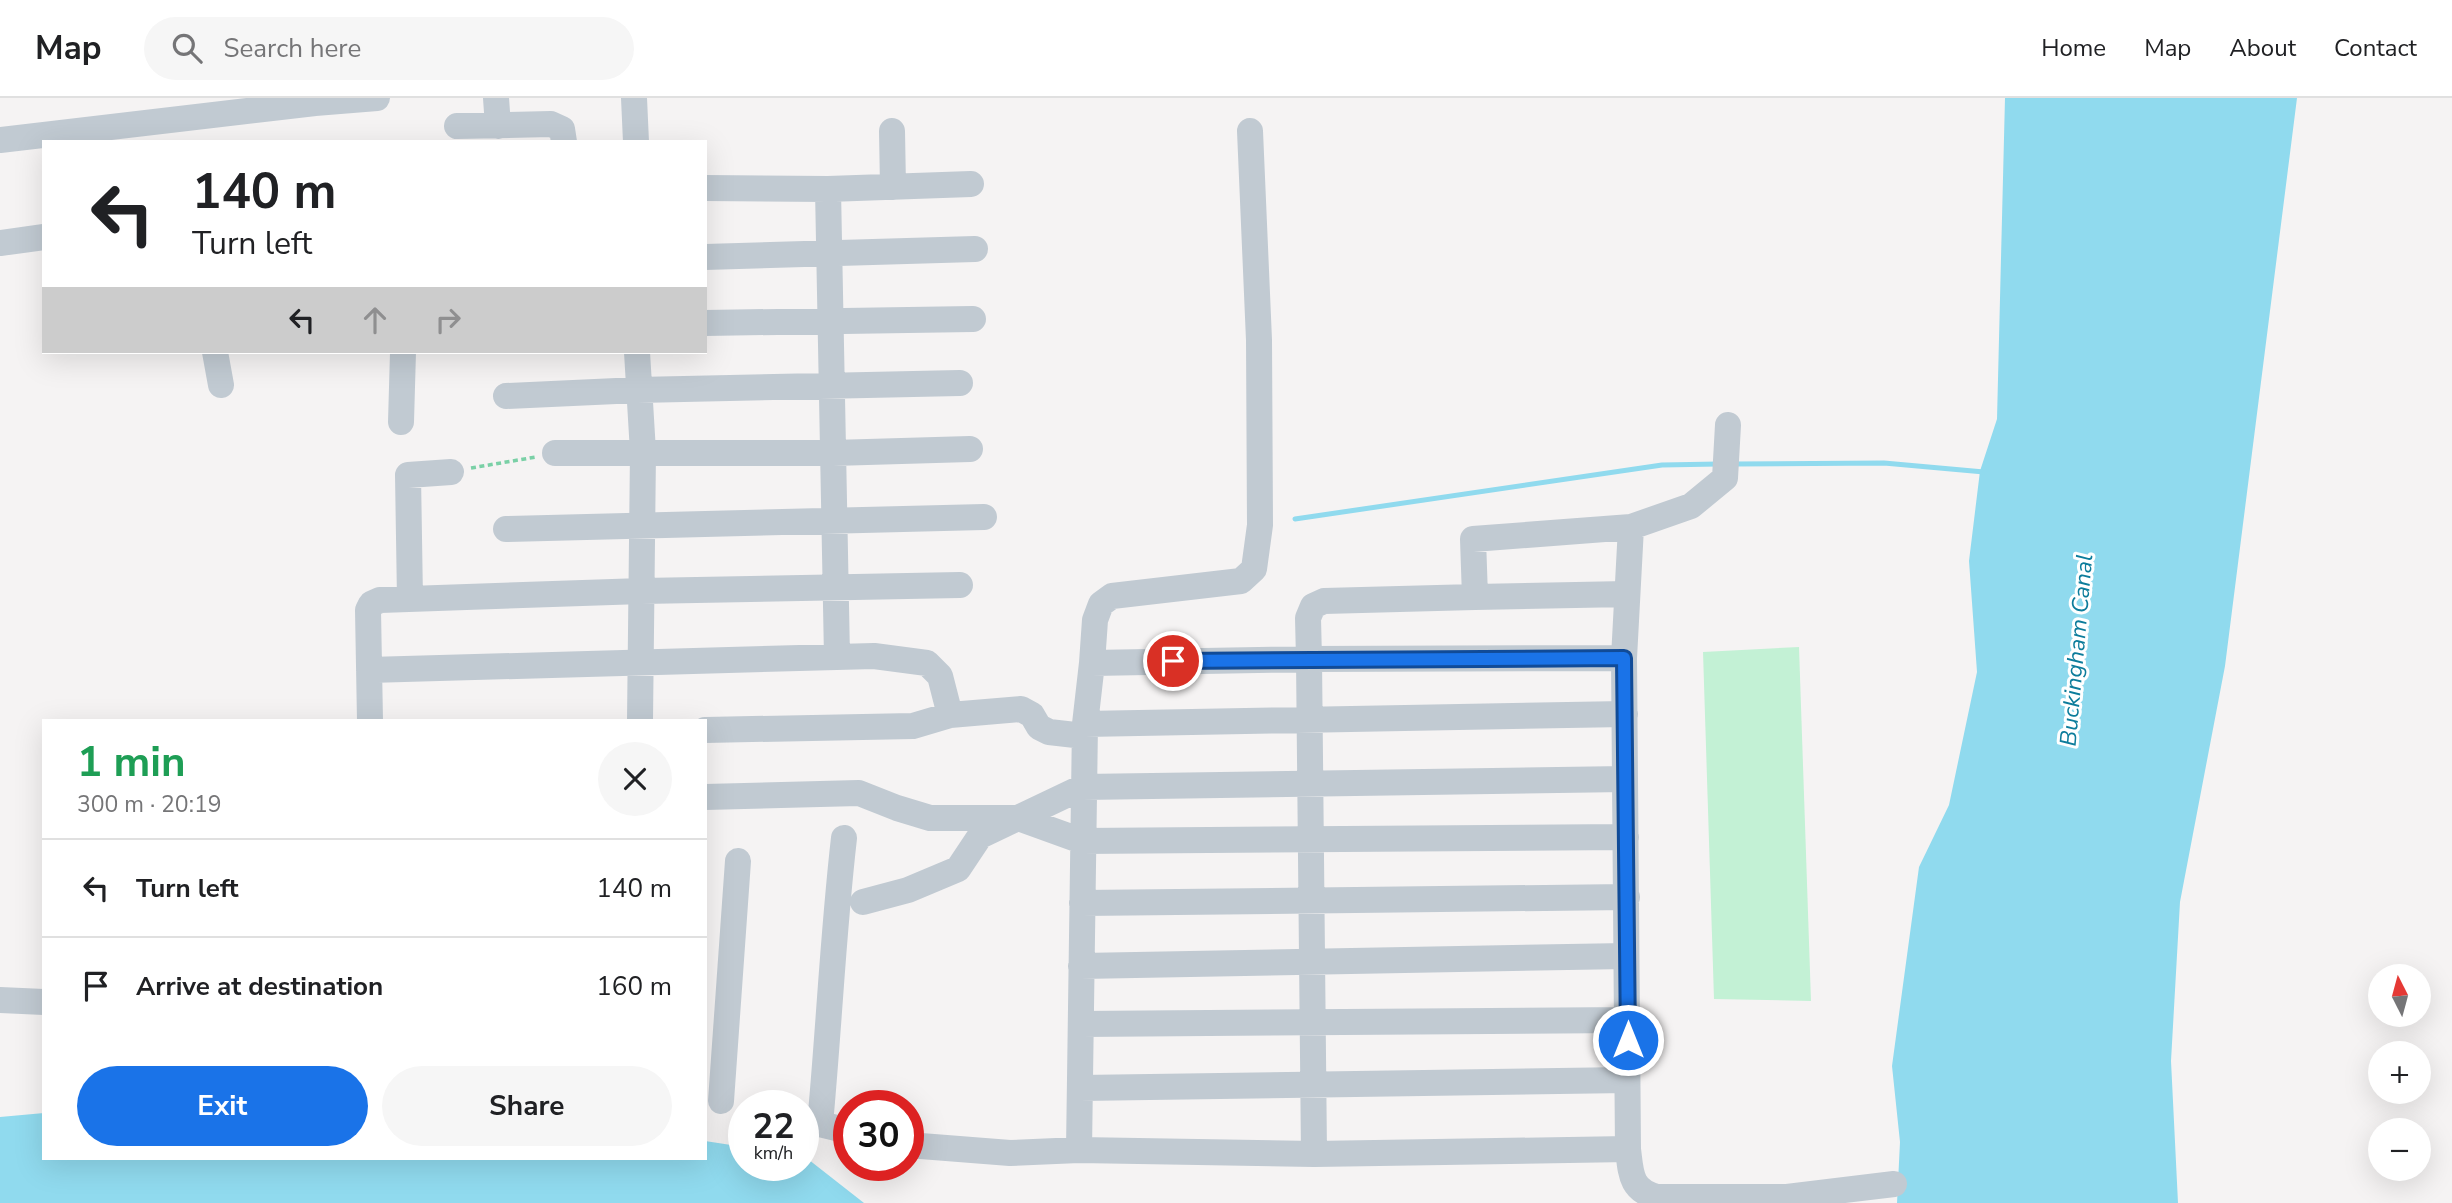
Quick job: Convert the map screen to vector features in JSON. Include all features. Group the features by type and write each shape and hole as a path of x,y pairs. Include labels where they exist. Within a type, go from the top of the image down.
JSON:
{"street":[{"path":"0,140 176,131 315,103 377,98"},
{"path":"496,98 498,126"},
{"path":"634,98 636,140"},
{"path":"457,126 551,124 562,129 564,140"},
{"path":"892,131 893,187"},
{"path":"1079,1150 1083,786 1085,730 1096,620 1101,604 1112,596 1241,581 1254,569 1260,525 1259,353 1250,131"},
{"path":"707,188 828,189 971,184"},
{"path":"828,189 837,657"},
{"path":"0,243 42,237"},
{"path":"707,257 975,249"},
{"path":"707,323 973,319"},
{"path":"215,354 221,385"},
{"path":"401,422 402,354"},
{"path":"637,354 644,524 640,719"},
{"path":"506,396 638,390 960,383"},
{"path":"1475,597 1473,539 1631,527 1690,506 1725,478 1728,436"},
{"path":"555,453 833,453 970,449"},
{"path":"410,599 408,475 452,472"},
{"path":"506,529 984,517"},
{"path":"1631,527 1624,658 1628,1149 1632,1177 1645,1194 1657,1197 1787,1197 1894,1184"},
{"path":"370,719 368,610 371,604 380,600 642,591 960,585"},
{"path":"1314,1154 1308,618 1313,606 1324,601 1627,594"},
{"path":"369,670 874,656 927,663 940,676 950,715"},
{"path":"1092,663 1624,658"},
{"path":"707,730 913,726 950,715 1021,709 1032,715 1039,727 1049,732 1309,719 1625,714"},
{"path":"863,902 908,890 958,869 981,836 1083,786 1625,779"},
{"path":"707,797 859,793 930,818 1018,818 1082,841 1626,837"},
{"path":"816,1090 844,838"},
{"path":"723,1101 738,861"},
{"path":"1082,903 1627,897"},
{"path":"1081,966 1626,956"},
{"path":"0,1000 42,1002"},
{"path":"1081,1024 1628,1020"},
{"path":"1080,1088 1627,1080"},
{"path":"924,1146 1010,1153 1079,1150 1314,1154 1628,1149"}],"path":[{"path":"452,472 555,453"}],"green space":[{"path":"1799,647 1811,1001 1714,999 1703,652"}],"water":[{"name":"Buckingham Canal","path":"2005,98 2297,98 2225,666 2180,902 2171,1061 2178,1203 1897,1203 1900,1142 1892,1066 1919,867 1949,805 1977,672 1969,561 1980,471 1997,419"},
{"path":"42,1113 42,1160 707,1160 707,1141 728,1145 728,1181 819,1181 819,1168 864,1203 0,1203 0,1117"}],"waterway":[{"path":"1735,464 1884,463 1984,472"},
{"path":"1295,519 1662,465 1718,464"}],"route":[{"path":"1173,661 1624,658 1628,1040"}]}
